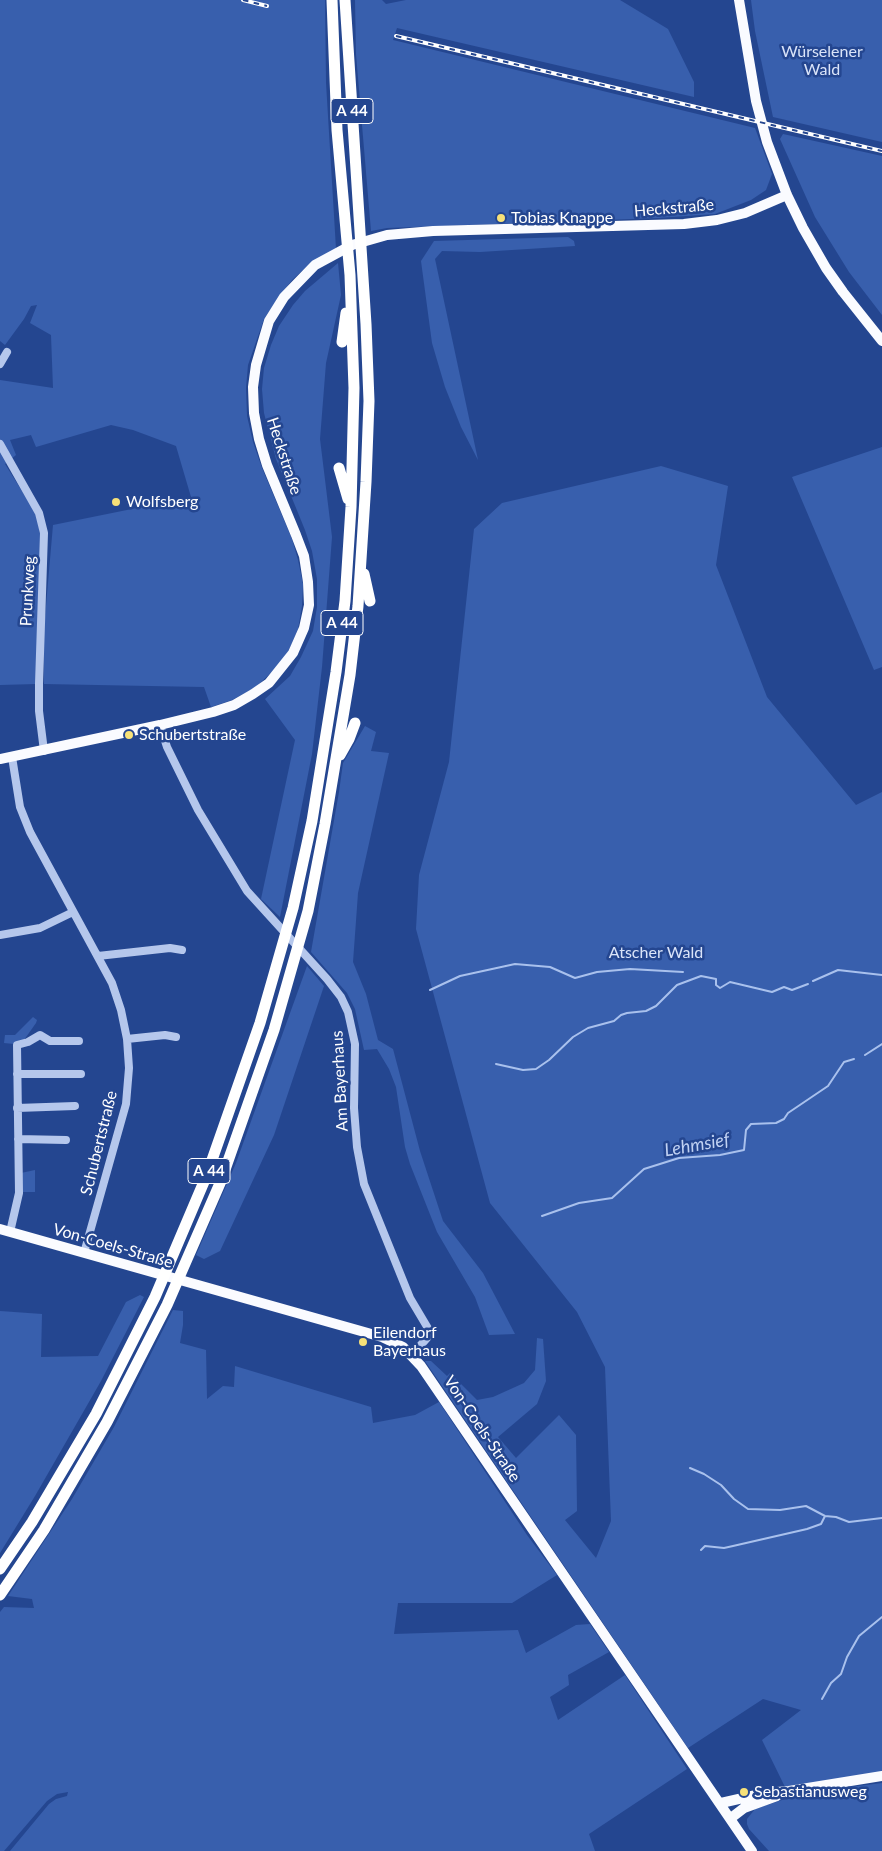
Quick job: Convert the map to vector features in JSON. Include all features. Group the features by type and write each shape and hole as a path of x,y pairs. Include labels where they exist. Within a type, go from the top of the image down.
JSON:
{"highway":[{"name":"A 44","path":"0,1569 32,1522 96,1414 154,1297 206,1177 260,1023 293,908 323,758 345,601 351,508 354,388 351,289 337,130 332,0"},
{"name":"A 44","path":"0,1595 44,1530 107,1422 167,1305 221,1181 274,1030 308,911 350,675 362,560 369,401 364,270 345,0"},
{"path":"342,342 351,289"},
{"path":"339,468 351,508"},
{"path":"362,560 370,601"},
{"path":"336,761 350,739 355,723"}],"main road":[{"path":"740,0 756,101 767,142 787,195 803,228 843,292 882,341"},
{"name":"Heckstraße","path":"0,759 160,725 234,705 269,683 283,668 293,653 304,628 309,605 308,582 304,556 267,464 259,439 254,413 253,387 258,357 269,321 284,297 316,266 352,246 387,235 432,231 684,224 717,220 745,213 787,195"},
{"name":"Von-Coels-Straße","path":"5,1230 382,1337 403,1346 412,1354 752,1851"},
{"path":"720,1803 765,1793 882,1776"},
{"path":"731,1818 744,1808 789,1791"}],"street":[{"path":"0,364 7,352"},
{"name":"Prunkweg","path":"0,444 39,513 44,533 38,684 44,751"},
{"name":"Am Bayerhaus","path":"160,725 167,747 198,810 247,891 256,904 328,979 341,997 348,1012 355,1044 354,1108 357,1147 364,1184 410,1298 429,1330 427,1338 412,1354"},
{"name":"Schubertstraße","path":"12,757 20,807 30,832 112,984 121,1010 127,1039 129,1068 126,1104 84,1253"},
{"path":"0,935 40,928 73,912"},
{"path":"98,956 170,948 182,950"},
{"path":"5,1230 19,1193 17,1045 28,1042 40,1035 50,1041 79,1041"},
{"path":"127,1039 165,1035 176,1037"},
{"path":"17,1074 81,1074"},
{"path":"17,1108 75,1106"},
{"path":"18,1139 66,1140"}],"green space":[{"path":"0,0 325,0 326,83 336,249 313,261 293,279 264,319 248,365 246,388 247,416 253,442 292,539 298,560 303,584 302,606 298,629 289,650 280,664 256,687 232,700 211,707 204,687 44,684 44,629 53,525 191,497 176,446 133,430 111,425 36,447 31,435 10,440 16,455 5,464 37,515 41,540 36,684 0,685 0,380 53,388 51,335 30,323 37,305 31,306 5,345 0,341"},
{"path":"355,0 382,0 386,4 406,0 620,0 668,29 694,82 694,97 397,28 393,40 755,128 772,174 766,190 751,200 715,214 658,218 387,228 371,231 356,54"},
{"name":"Würselener Wald","path":"751,0 882,0 882,142 773,117 755,31"},
{"path":"783,134 882,156 882,315 849,272 815,217 780,139"},
{"path":"568,237 574,241 575,246 480,252 442,251 435,259 478,460 461,427 445,387 432,343 421,261 434,241"},
{"path":"338,263 341,295 326,363 320,439 332,537 322,667 312,754 280,917 261,899 295,740 265,699 290,676 313,631 317,607 317,579 312,551 305,530 276,459 264,413 262,389 264,368 279,326 305,291"},
{"path":"882,447 882,667 874,670 792,477"},
{"name":"Atscher Wald","path":"661,466 728,486 716,565 767,697 856,805 882,792 882,1772 785,1787 762,1740 801,1710 763,1699 688,1748 425,1361 431,1361 447,1376 450,1373 477,1400 493,1397 524,1383 535,1370 537,1338 543,1339 546,1381 537,1404 498,1437 516,1458 559,1415 576,1435 577,1511 565,1520 596,1558 611,1521 605,1367 577,1312 490,1203 416,929 419,875 449,762 474,529 502,503"},
{"path":"365,726 376,732 371,751 389,753 358,893 353,962 366,994 378,1040 393,1049 420,1151 443,1221 483,1273 515,1334 489,1335 475,1297 437,1232 410,1164 405,1147 396,1087 389,1069 377,1049 364,1050 355,1009 347,993 311,952 343,763"},
{"path":"307,966 324,986 274,1135 220,1251 204,1259 196,1255 236,1163"},
{"path":"33,1017 37,1020 36,1023 24,1040 14,1044 4,1043 5,1035 15,1035"},
{"path":"35,1170 35,1192 22,1192 21,1173"},
{"path":"140,1295 144,1297 101,1381 0,1553 0,1311 42,1314 41,1357 98,1356 126,1302"},
{"path":"173,1310 183,1311 180,1343 206,1350 207,1399 223,1386 234,1387 235,1366 371,1407 373,1423 415,1415 439,1402 527,1535 557,1575 512,1603 398,1603 394,1634 518,1630 526,1653 576,1625 590,1624 609,1652 568,1675 569,1685 550,1697 558,1720 625,1675 687,1769 589,1834 595,1851 10,1851 49,1804 56,1799 67,1796 68,1792 57,1794 47,1801 4,1851 0,1851 0,1612 4,1607 34,1608 32,1599 8,1596 72,1499 114,1427"},
{"path":"882,1783 882,1851 769,1851 749,1829 747,1824 747,1819 755,1809 782,1800 834,1789"}],"waterway":[{"path":"430,990 460,976 515,964 550,967 575,978 597,972 630,969 683,972"},
{"name":"Lehmsief","path":"813,981 838,970 882,975"},
{"name":"Lehmsief","path":"496,1064 523,1070 536,1069 549,1060 573,1037 588,1028 614,1021 627,1013 646,1011 656,1006 677,985 701,976 716,979 716,985 720,988 730,982 772,992 784,987 792,990 808,984"},
{"name":"Lehmsief","path":"865,1055 882,1044"},
{"name":"Lehmsief","path":"542,1216 579,1203 612,1198 644,1169 679,1158 720,1155 744,1150 746,1130 751,1124 776,1123 784,1119 788,1113 828,1086 844,1062 854,1059"},
{"path":"690,1468 721,1485 734,1499 748,1509 780,1510 806,1506 825,1516 836,1517 849,1522 882,1518"},
{"path":"701,1550 705,1546 724,1548 807,1529 821,1524 825,1516"},
{"path":"822,1699 831,1683 841,1674 847,1657 859,1636 882,1617"}],"railway":[{"path":"243,0 267,6"},
{"path":"396,36 882,151"}],"place":[{"name":"Tobias Knappe","path":"501,218"},
{"name":"Wolfsberg","path":"116,502"},
{"name":"Schubertstraße","path":"129,735"},
{"name":"Eilendorf Bayerhaus","path":"363,1342"},
{"name":"Sebastianusweg","path":"744,1792"}]}
